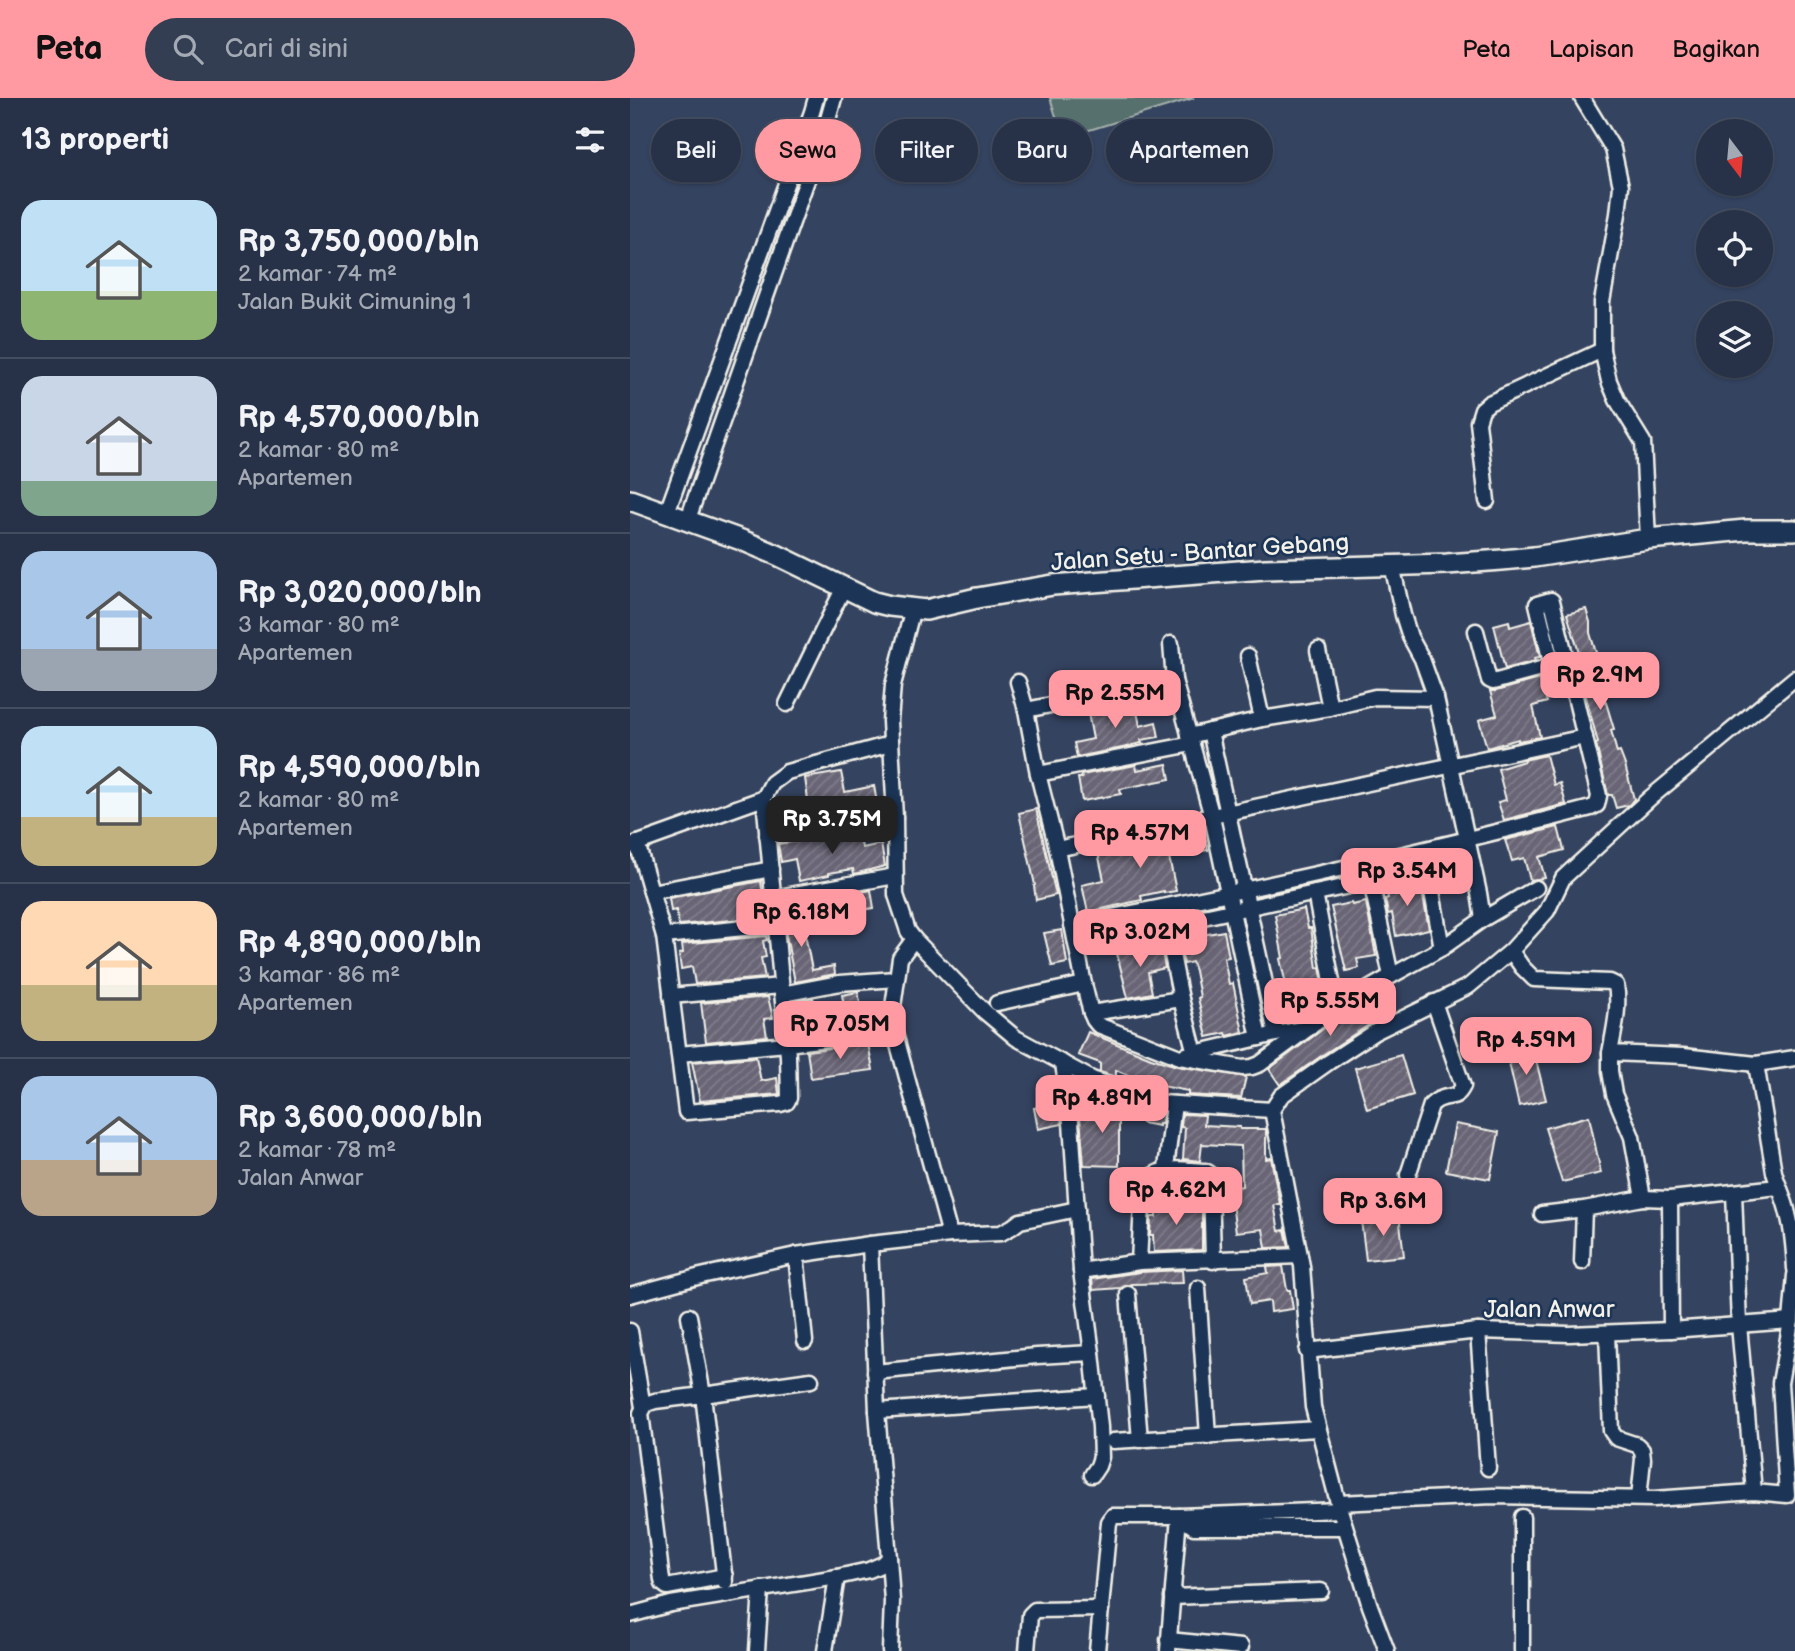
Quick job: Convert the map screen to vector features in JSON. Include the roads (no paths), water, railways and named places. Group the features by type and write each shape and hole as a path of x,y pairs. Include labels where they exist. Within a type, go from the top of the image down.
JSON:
{"main road":[{"name":"Jalan Setu - Bantar Gebang","path":"630,500 744,541 874,602 926,610 1052,585 1265,569 1447,564 1523,558 1648,539 1746,530 1795,530"}],"street":[{"path":"667,513 816,98"},
{"path":"688,519 834,98"},
{"path":"1583,98 1613,149 1621,186 1602,302 1602,350 1609,381 1617,400 1643,442 1648,539"},
{"path":"1488,502 1478,422 1482,409 1602,350"},
{"path":"1392,565 1406,626 1436,698 1483,919"},
{"path":"787,704 844,587"},
{"path":"1072,925 1228,894 1466,841 1597,805 1599,796 1551,600 1537,604 1552,666"},
{"path":"913,608 893,685 890,720 896,894 908,931 985,1012 1016,1038 1092,1079 1161,1102 1272,1110"},
{"path":"1476,631 1489,680 1493,682 1567,662"},
{"path":"1171,644 1174,680 1212,817 1259,1038"},
{"path":"1318,650 1330,708"},
{"path":"1248,656 1262,719"},
{"path":"1387,1651 1345,1527 1313,1407 1302,1266 1272,1110 1281,1096 1375,1032 1469,986 1511,951 1547,911 1563,878 1650,798 1795,678"},
{"path":"1026,710 1174,680"},
{"path":"1018,682 1057,849 1084,984 1091,1013 1098,1025 1180,1057 1243,1068 1252,1067 1260,1064 1337,1007 1441,948 1536,888"},
{"path":"1038,774 1190,740 1210,731 1262,719 1330,708 1375,697 1436,698"},
{"path":"1210,731 1276,1034"},
{"path":"1057,849 1585,737"},
{"path":"764,798 633,844 664,936 686,1112 787,1102 787,1044 764,798 772,783 787,772 891,744"},
{"path":"767,835 895,818"},
{"path":"1076,942 1470,860"},
{"path":"651,892 771,869"},
{"path":"1428,869 1441,948"},
{"path":"773,898 895,876"},
{"path":"1371,881 1391,976"},
{"path":"1315,893 1337,1007"},
{"path":"664,936 775,925"},
{"path":"1166,925 1195,1053"},
{"path":"914,939 900,958 893,1007 894,1030 950,1235"},
{"path":"1511,951 1534,979 1610,982 1616,985 1618,995 1610,1071 1614,1094 1632,1137 1643,1198"},
{"path":"671,996 782,990 896,979"},
{"path":"997,1003 1084,984"},
{"path":"1091,1013 1181,999"},
{"path":"1408,1175 1431,1105 1439,1099 1454,1097 1460,1093 1463,1086 1434,1002"},
{"path":"1180,1057 1311,1028"},
{"path":"679,1054 894,1030"},
{"path":"1610,1053 1683,1056 1756,1064 1795,1058"},
{"path":"1063,1063 1071,1122 1081,1271 1097,1396 1101,1457 1091,1475"},
{"path":"1756,1064 1778,1187 1788,1212 1795,1269"},
{"path":"1166,1168 1174,1104"},
{"path":"1139,1262 1143,1185 1166,1168 1205,1171 1209,1174 1213,1261"},
{"path":"1542,1214 1643,1198 1670,1199 1778,1187"},
{"path":"1734,1192 1739,1325 1754,1492"},
{"path":"1670,1199 1671,1330"},
{"path":"630,1295 796,1255 950,1235 1001,1233 1020,1221 1077,1209"},
{"path":"1582,1262 1584,1209"},
{"path":"870,1244 877,1412 889,1558 890,1651"},
{"path":"796,1255 804,1341"},
{"path":"1081,1271 1139,1262 1300,1256"},
{"path":"1097,1651 1109,1522 1113,1516 1179,1516 1493,1496 1639,1498 1754,1492 1787,1495 1780,1390 1795,1275"},
{"path":"1198,1288 1208,1436"},
{"path":"1128,1294 1140,1440"},
{"path":"689,1316 702,1395 726,1594"},
{"name":"Jalan Anwar","path":"1307,1351 1478,1331 1607,1333 1791,1321"},
{"path":"630,1331 643,1407 641,1413 663,1584 667,1587 725,1576"},
{"path":"1478,1331 1488,1468"},
{"path":"1607,1333 1611,1431 1616,1438 1637,1445 1642,1450 1639,1498"},
{"path":"875,1372 1092,1353"},
{"path":"643,1407 655,1401 811,1380"},
{"path":"877,1412 1097,1396"},
{"path":"1113,1441 1318,1429"},
{"path":"1179,1516 1194,1527 1345,1527"},
{"path":"1179,1516 1168,1646 1241,1647"},
{"path":"1522,1517 1522,1651"},
{"path":"630,1615 726,1594 869,1570 889,1558"},
{"path":"825,1651 837,1577"},
{"path":"757,1651 761,1589"},
{"path":"1172,1597 1321,1591"},
{"path":"1027,1651 1030,1615 1035,1610 1101,1609"}]}
